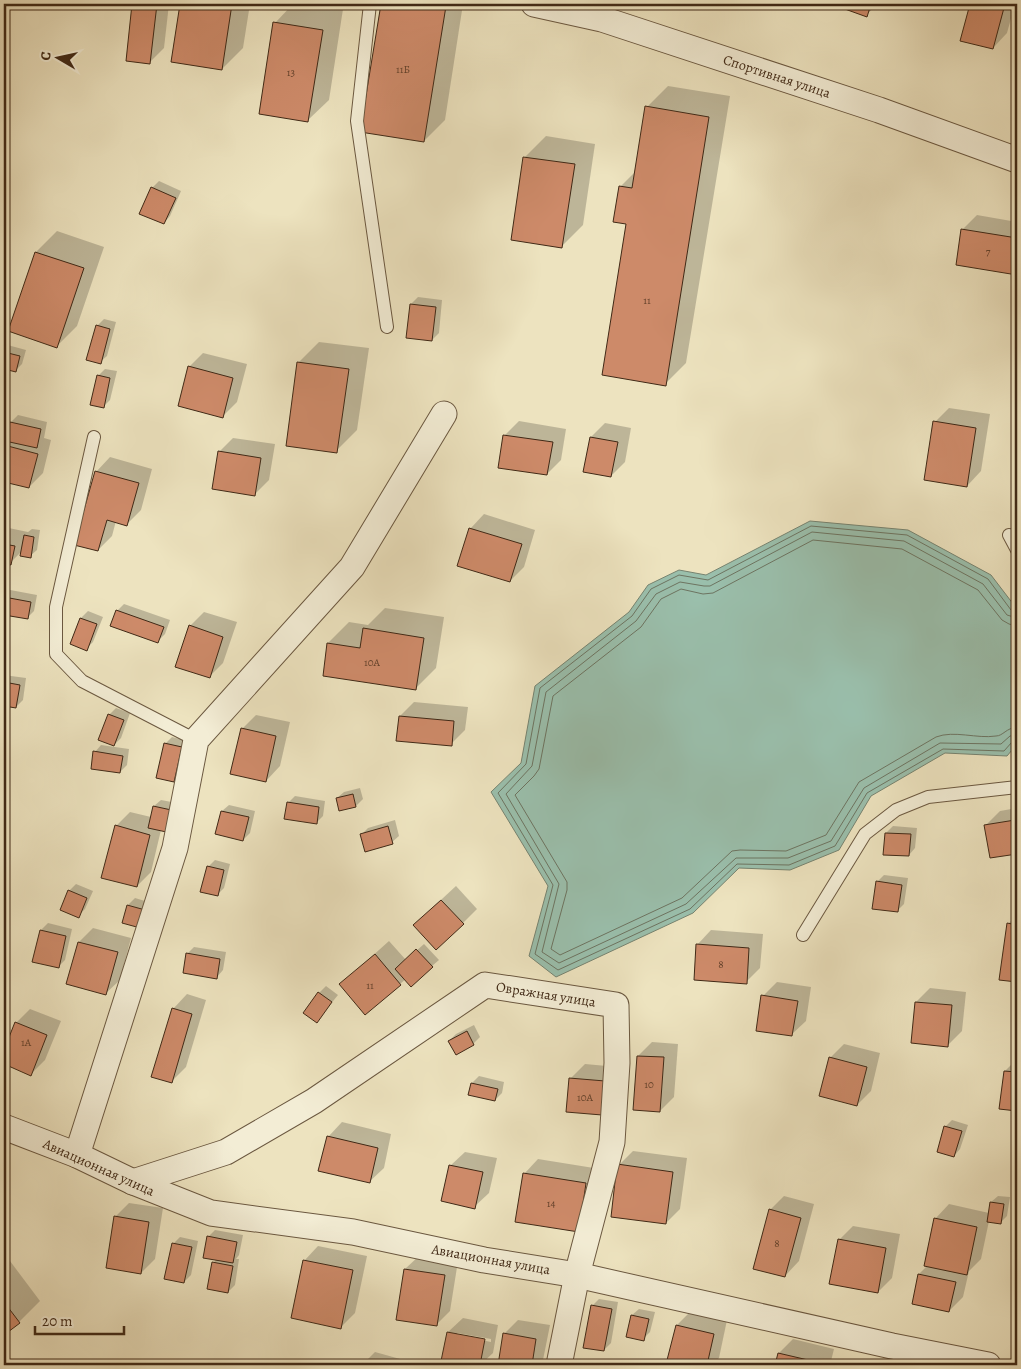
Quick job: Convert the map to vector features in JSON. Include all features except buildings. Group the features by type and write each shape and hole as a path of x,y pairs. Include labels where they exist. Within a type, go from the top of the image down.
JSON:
{"street":[{"name":"Спортивная улица","path":"534,4 602,18 879,110 1017,160"},
{"path":"77,1155 175,848 196,740 352,566 444,414"},
{"name":"Овражная улица","path":"133,1182 226,1152 314,1101 485,985 616,1004 618,1063 612,1142 578,1275 559,1365"},
{"name":"Авиационная улица","path":"4,1127 77,1155 133,1182 211,1213 353,1232 484,1260 578,1275 892,1346 988,1365"}],"lane":[{"path":"370,4 357,121 387,327"},
{"path":"94,437 56,607 56,654 82,681 196,740"},
{"path":"1010,535 1017,550"},
{"path":"803,936 865,834 896,810 928,797 1017,787"}],"water":[{"path":"810,521 908,530 991,575 1017,609 1017,744 1007,756 945,753 871,796 839,850 790,870 739,868 693,913 556,977 529,956 548,886 491,792 521,763 535,686 629,612 648,585 679,570 706,575"}]}
